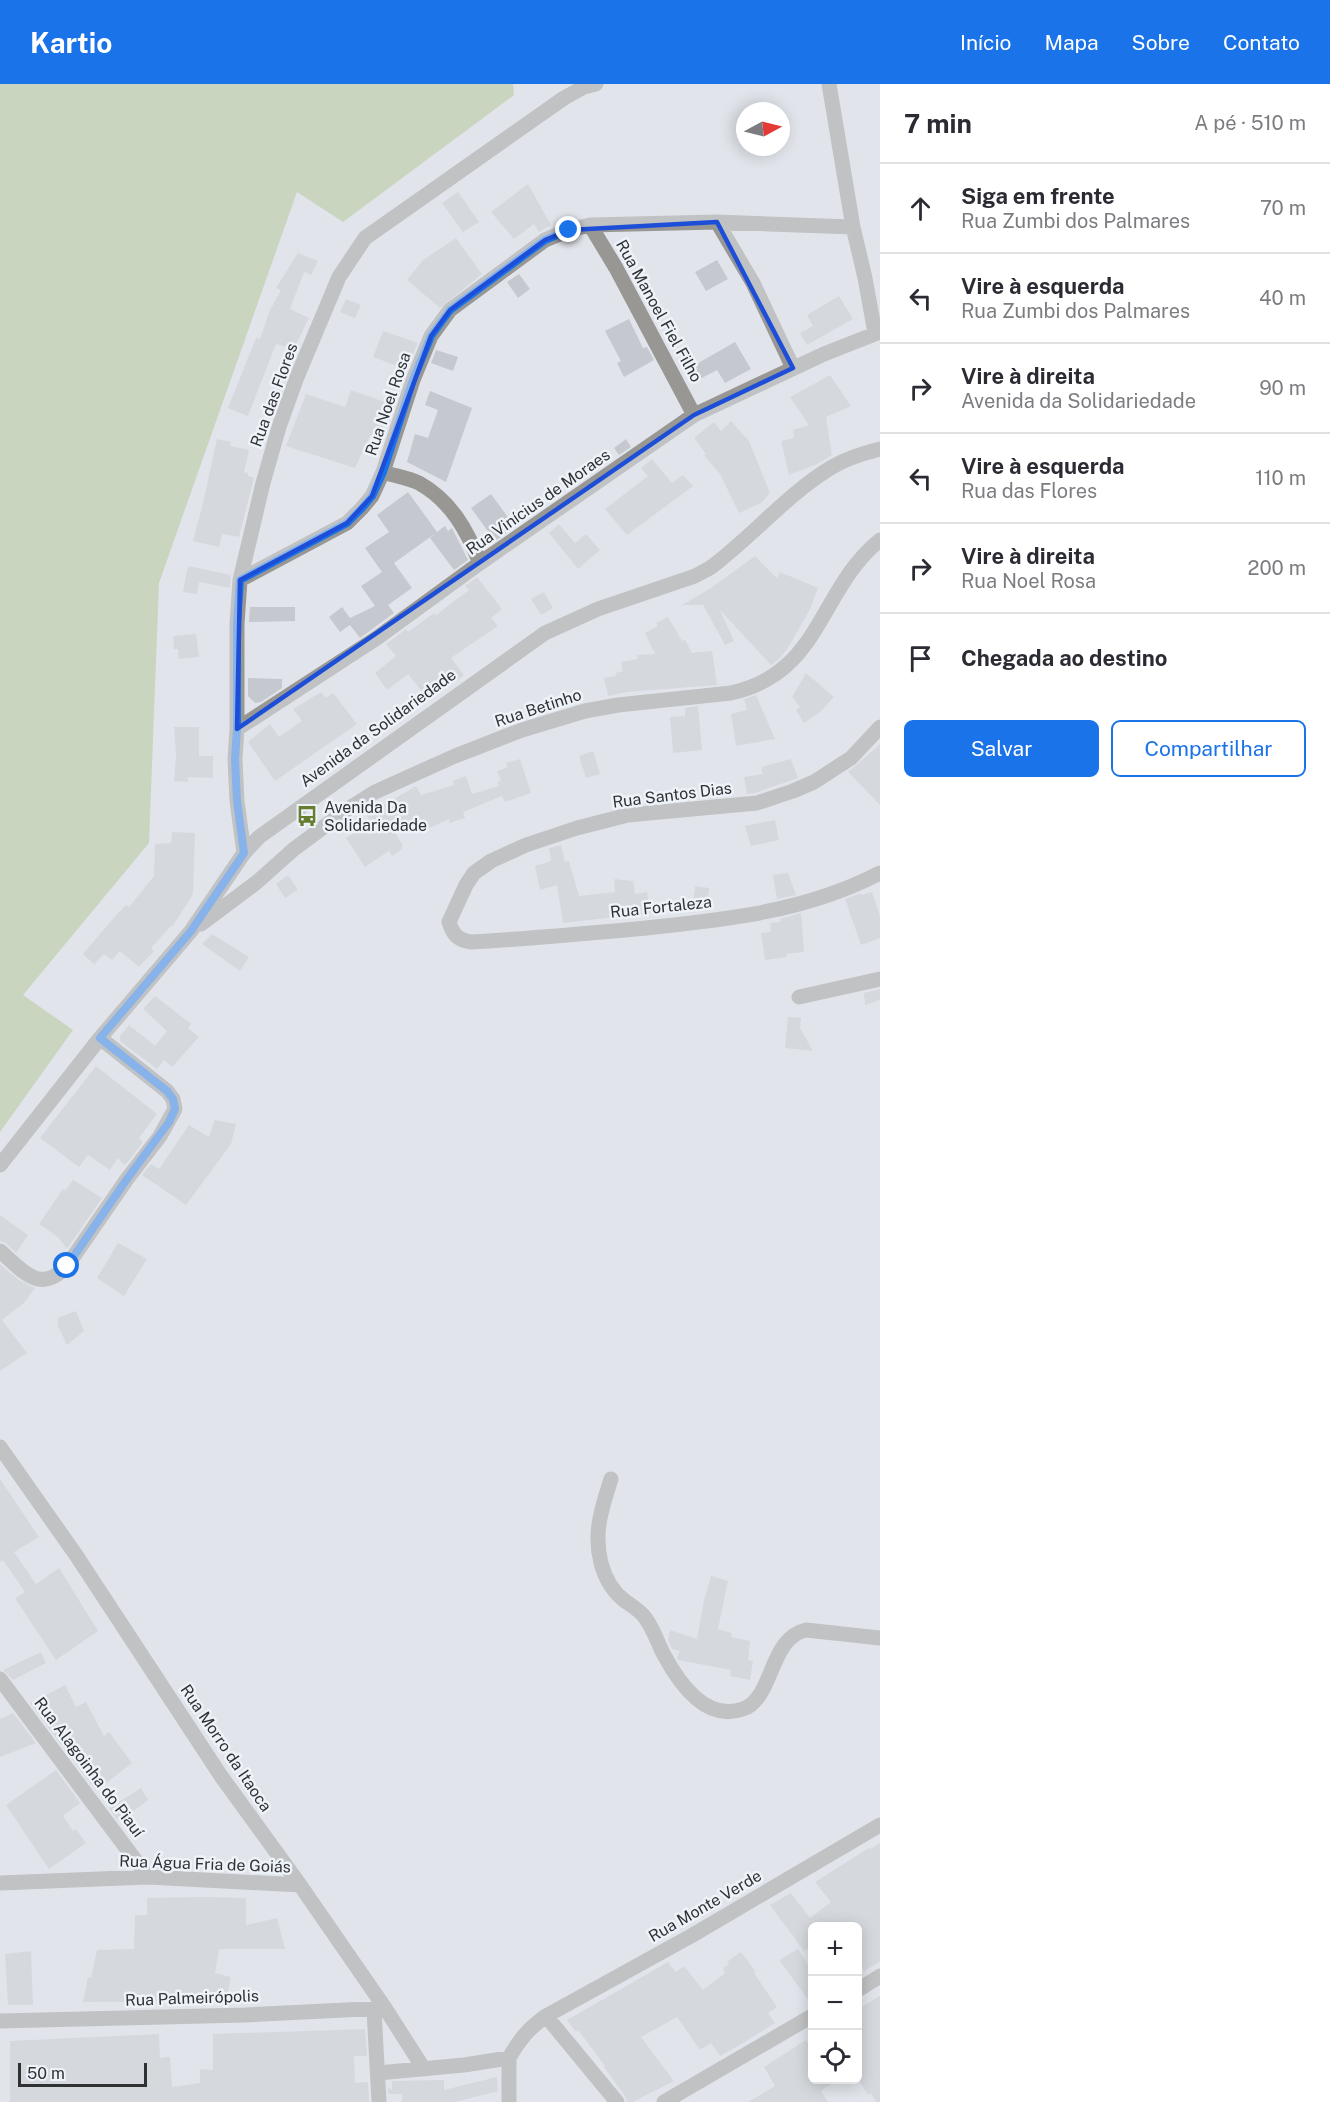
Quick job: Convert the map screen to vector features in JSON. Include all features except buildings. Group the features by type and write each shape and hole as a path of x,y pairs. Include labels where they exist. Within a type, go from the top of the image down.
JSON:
{"street":[{"name":"Rua das Flores","path":"244,853 237,801 235,759 240,580 279,427 339,276 365,238 564,98 584,87 596,84"},
{"path":"829,84 853,227 878,333"},
{"name":"Rua Noel Rosa","path":"240,580 347,523 372,496 383,472 413,380 431,336 450,310 545,240 569,230 590,225 717,222 853,227"},
{"path":"717,222 763,302 793,368"},
{"name":"Rua Manoel Fiel Filho","path":"590,225 616,268 694,415"},
{"name":"Rua Vinícius de Moraes","path":"237,729 377,638 480,563 694,415 793,368 878,333"},
{"name":"Avenida da Solidariedade","path":"0,1165 100,1038 191,931 244,853 259,837 544,633 598,609 695,576 710,568 805,486 833,466 860,454 880,449"},
{"path":"383,472 417,482 439,497 459,519 469,535 480,563"},
{"name":"Rua Betinho","path":"191,931 257,882 294,849 348,809 375,792 455,756 522,730 585,711 618,705 731,693 769,680 784,669 805,646 855,564 880,540"},
{"name":"Rua Santos Dias","path":"449,922 474,873 491,861 526,845 577,828 628,815 757,803 794,791 814,782 851,758 880,727"},
{"name":"Rua Fortaleza","path":"449,922 452,932 461,940 471,942 540,938 693,923 778,910 805,903 850,888 880,873"},
{"path":"800,997 880,979"},
{"path":"0,1251 30,1277 50,1280 58,1275 67,1266 169,1122 175,1109 173,1099 162,1087 100,1038"},
{"name":"Rua Morro da Itaoca","path":"0,1447 76,1555 221,1776 300,1885 379,2009 424,2069"},
{"path":"611,1479 598,1521 600,1553 608,1582 622,1599 646,1617 678,1680 696,1699 713,1709 729,1712 742,1709 754,1701 784,1644 798,1632 806,1630 880,1638"},
{"name":"Rua Alagoinha do Piauí","path":"0,1679 148,1877"},
{"name":"Rua Monte Verde","path":"509,2058 517,2042 530,2027 546,2016 691,1936 880,1825"},
{"name":"Rua Água Fria de Goiás","path":"0,1883 148,1877 300,1885"},
{"path":"862,1988 880,1977"},
{"path":"379,2009 379,2102"},
{"name":"Rua Palmeirópolis","path":"0,2021 379,2009"},
{"path":"546,2016 617,2102"},
{"path":"664,2102 808,2019"},
{"path":"378,2073 509,2058 509,2102"}],"highlighted area":[{"path":"717,222 793,368 694,415 237,729 240,580 347,523 372,496 431,336 450,310 545,240 569,230"}],"green space":[{"path":"0,84 513,84 514,95 343,222 297,192 159,583 149,843 23,995 73,1030 0,1132"}],"place":[{"name":"Avenida Da Solidariedade","path":"307,816"}],"route":[{"path":"67,1266 127,1179 160,1136 175,1109 173,1099 167,1091 100,1038 191,931 244,853 237,801 235,759 240,580 347,523 362,508 372,496 383,472 413,380 431,336 450,310 545,240 569,230"}]}
